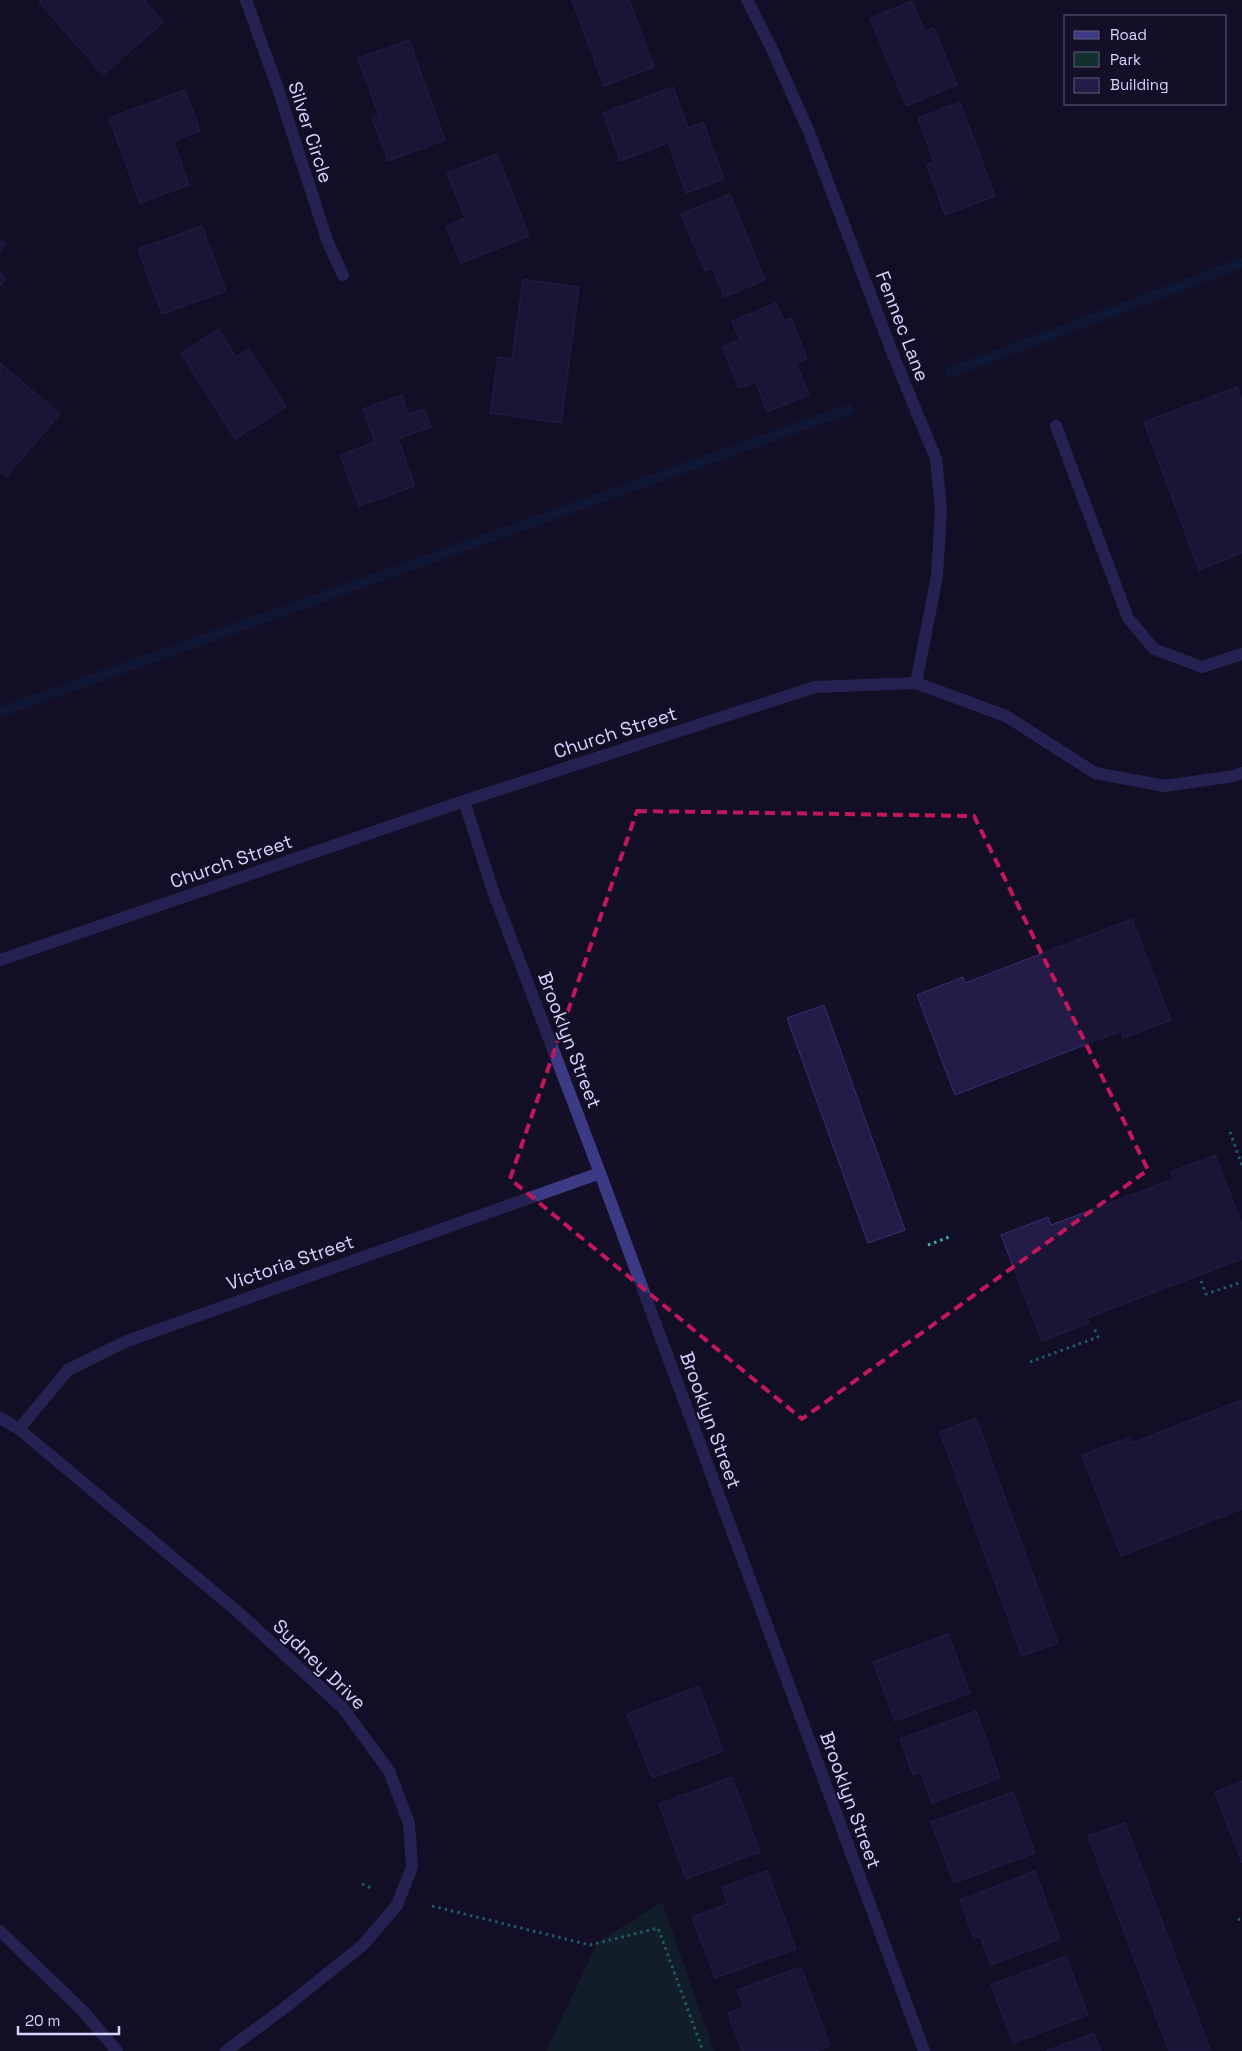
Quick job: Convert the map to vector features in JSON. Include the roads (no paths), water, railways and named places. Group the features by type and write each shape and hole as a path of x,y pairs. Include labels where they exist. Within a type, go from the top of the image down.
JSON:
{"street":[{"name":"Silver Circle","path":"246,0 278,89 327,240 343,275"},
{"name":"Fennec Lane","path":"747,0 771,47 809,132 894,358 936,459 941,508 937,576 916,683"},
{"path":"1056,426 1128,618 1154,649 1202,667 1242,654"},
{"name":"Church Street","path":"0,960 464,802 815,687 916,683 1006,716 1095,773 1165,786 1234,776 1242,773"},
{"name":"Brooklyn Street","path":"464,802 494,894 600,1173 924,2051"},
{"name":"Victoria Street","path":"19,1428 68,1370 128,1342 225,1305 600,1173"},
{"name":"Sydney Drive","path":"0,1418 19,1428 238,1612 343,1708 389,1770 409,1823 412,1867 397,1905 364,1945 226,2051"},
{"path":"0,1931 83,2012 117,2051"}],"waterway":[{"path":"951,372 1242,263"},
{"path":"0,712 849,409"}]}
